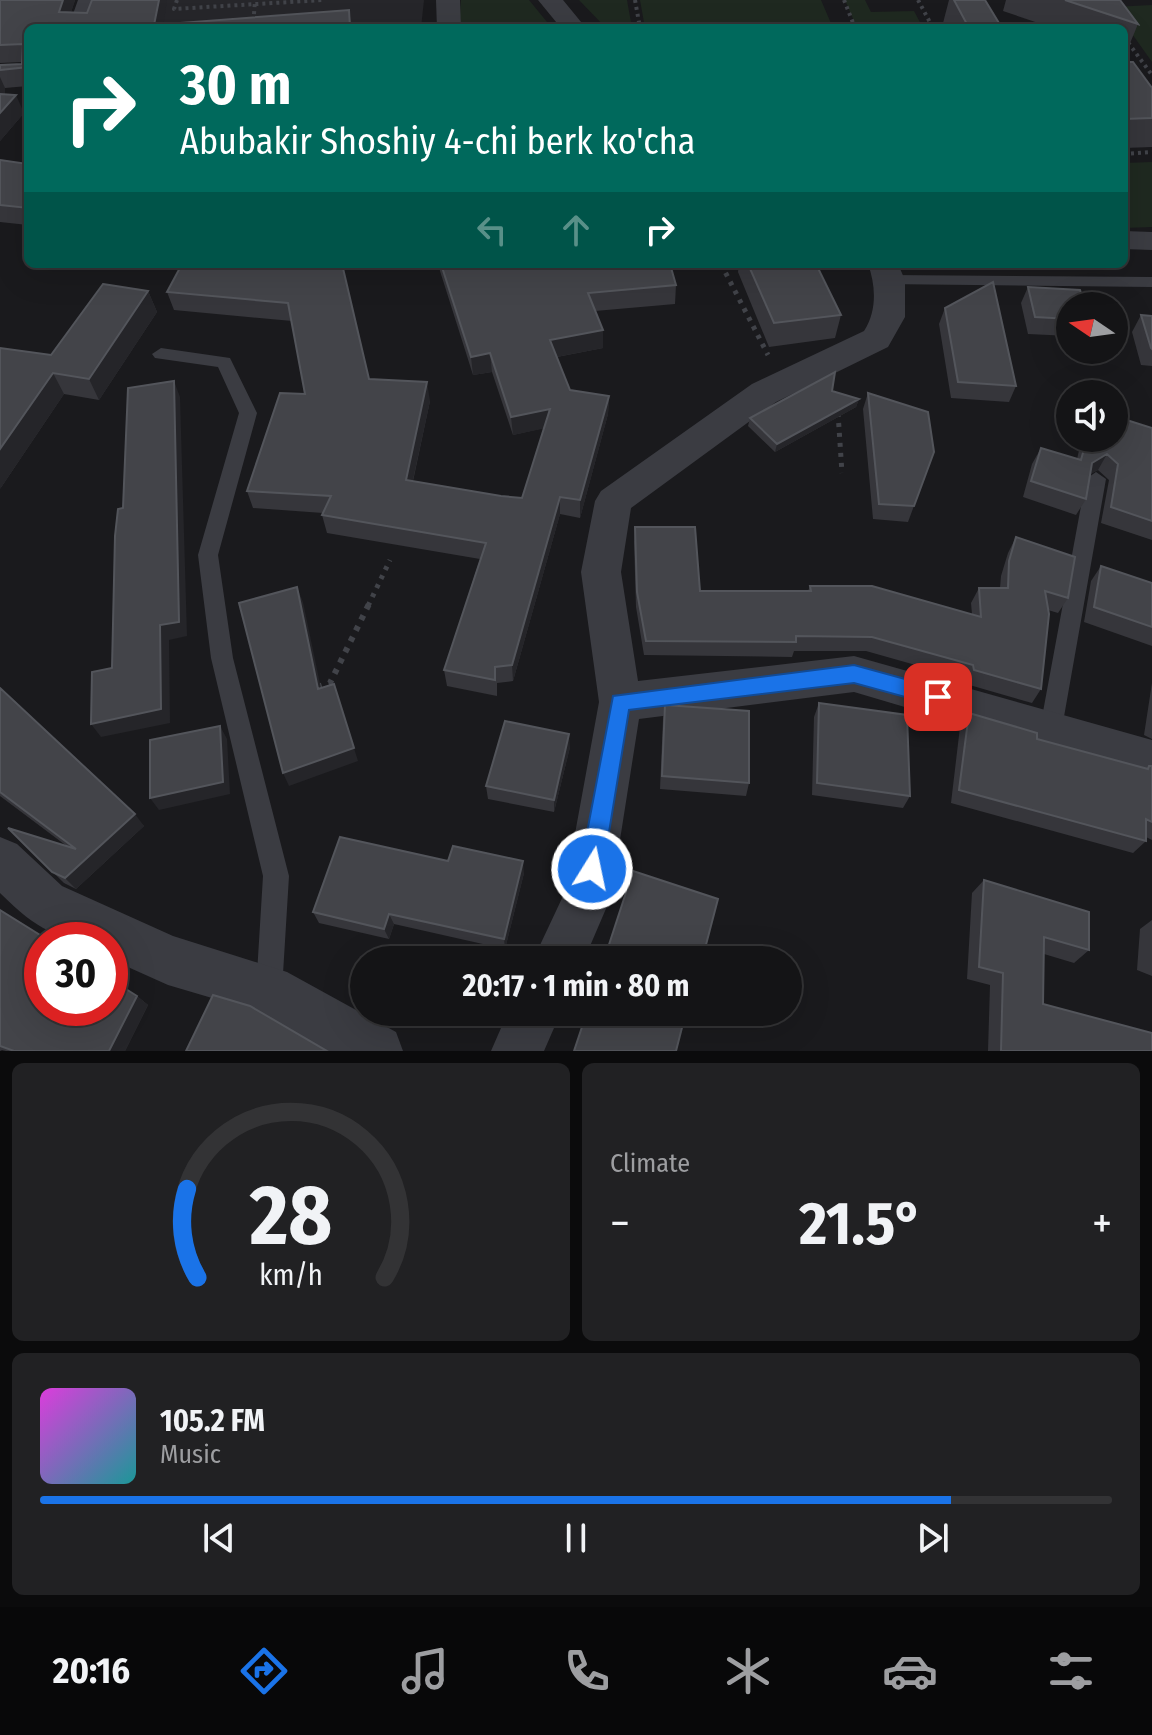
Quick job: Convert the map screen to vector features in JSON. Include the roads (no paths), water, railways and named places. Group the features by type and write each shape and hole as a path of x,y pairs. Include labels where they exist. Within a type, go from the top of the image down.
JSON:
{"street":[{"path":"81,24 90,0"},
{"path":"448,0 449,24"},
{"path":"550,0 571,24"},
{"path":"1128,240 1152,241"},
{"path":"564,946 587,897 620,702 601,572 614,501 764,393 876,339 889,317 886,272"},
{"path":"620,702 854,674 1051,728 1152,760"},
{"path":"0,860 45,903 168,960 269,990 377,1051"},
{"path":"517,1051 529,1026"}],"lane":[{"path":"886,272 1152,282"},
{"path":"161,354 224,362 248,413 208,555 222,658 276,876 269,990"},
{"path":"1051,728 1096,479"}]}
